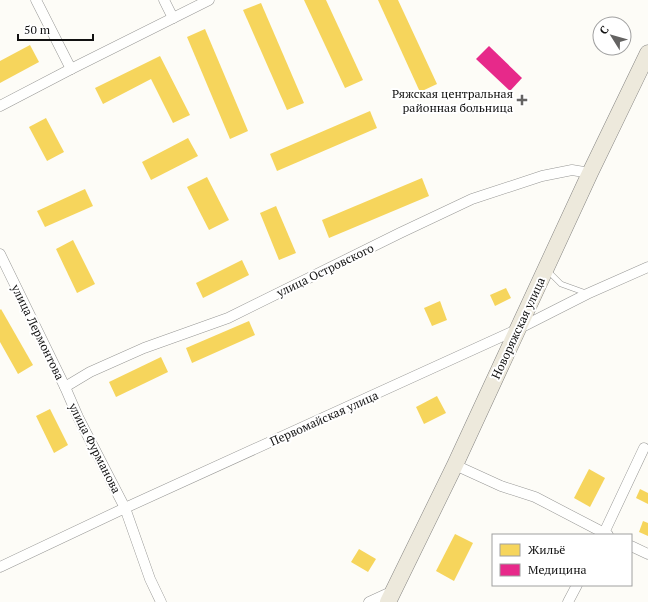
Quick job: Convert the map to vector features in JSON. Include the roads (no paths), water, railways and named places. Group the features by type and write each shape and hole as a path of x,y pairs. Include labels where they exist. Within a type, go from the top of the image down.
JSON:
{"main road":[{"name":"Новоряжская улица","path":"391,597 455,465 516,330 648,53"}],"street":[{"path":"36,0 70,69"},
{"path":"164,0 173,18"},
{"path":"0,106 70,69 209,0"},
{"name":"улица Островского","path":"65,387 90,372 144,348 228,318 472,199 542,176 572,170 590,173"},
{"name":"улица Лермонтова","path":"0,254 65,387"},
{"name":"Первомайская улица","path":"0,567 125,508 516,330 587,294 648,267"},
{"name":"улица Фурманова","path":"65,387 78,417 125,508 150,579 161,602"},
{"path":"455,465 501,486 535,497 605,534 644,448"},
{"path":"632,546 648,554"},
{"path":"568,602 576,586"},
{"path":"369,602 391,597"}],"lane":[{"path":"546,268 561,284 587,294"}],"place":[{"name":"Ряжская центральная районная больница","path":"522,100"}]}
